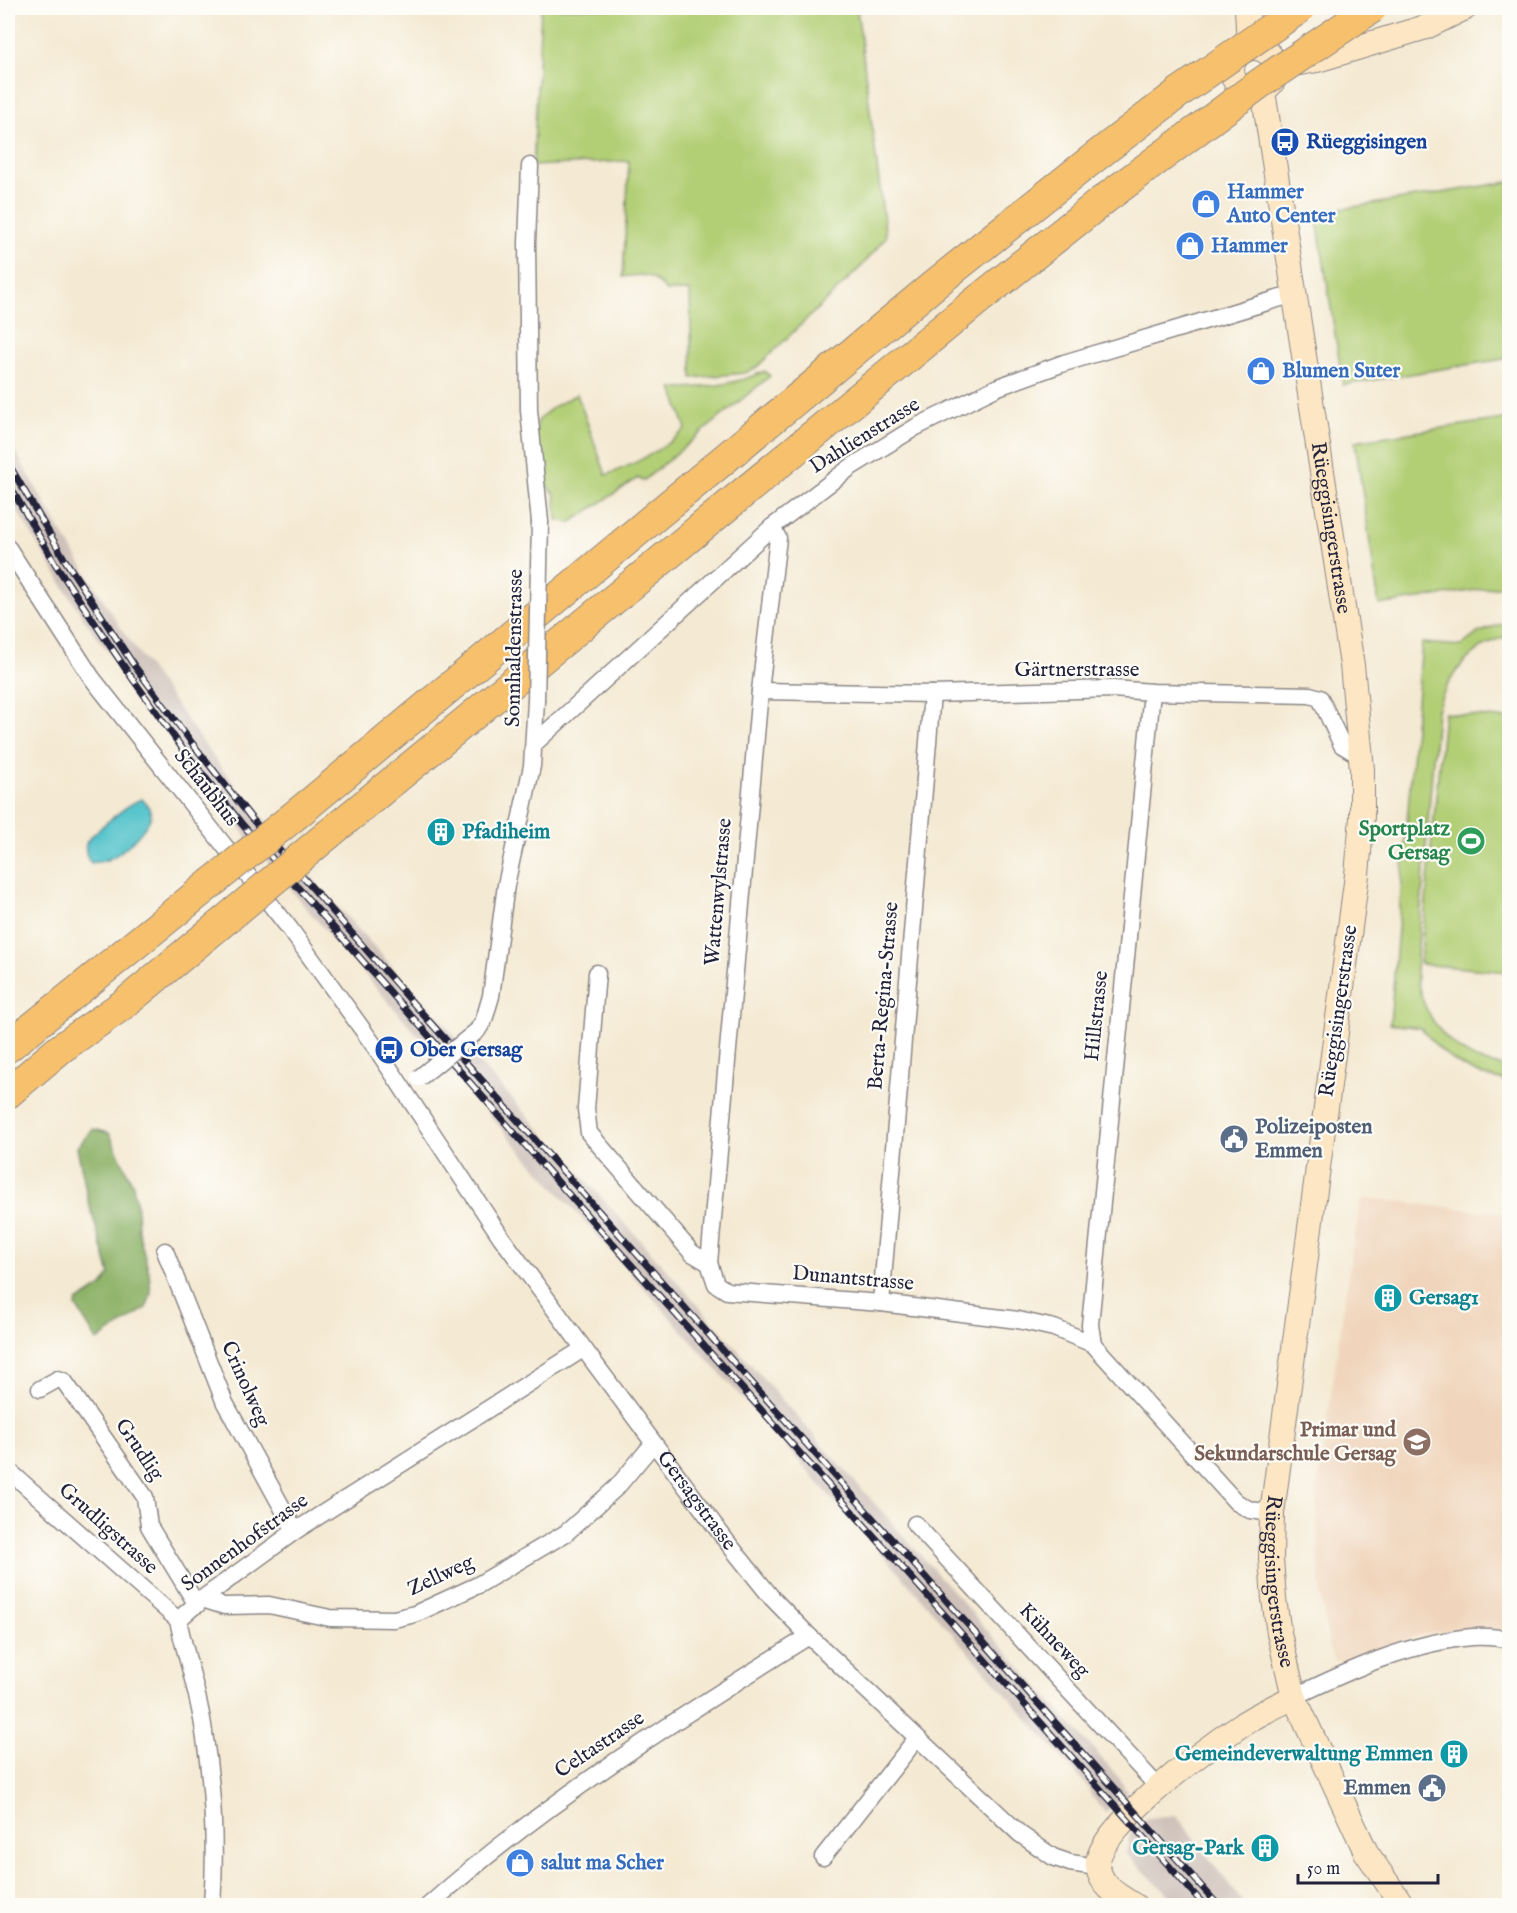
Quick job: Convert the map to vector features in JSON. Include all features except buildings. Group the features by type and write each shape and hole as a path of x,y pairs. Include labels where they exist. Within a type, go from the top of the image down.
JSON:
{"highway":[{"path":"8,1047 309,804 940,280 1189,85 1300,8"},
{"path":"8,1093 60,1049 124,1004 974,303 1102,201 1259,84 1372,8"},
{"path":"8,1113 89,1047 124,1004"}],"street":[{"path":"1246,8 1249,48"},
{"path":"1276,66 1317,60 1380,42 1426,27 1465,8"},
{"path":"1249,48 1264,50 1274,59 1276,66 1277,73 1272,84 1263,91 1248,92 1239,87 1233,79 1234,60 1240,52 1249,48"},
{"name":"Rüeggisingerstrasse","path":"1263,91 1352,665 1362,757 1362,817 1357,874 1272,1513 1270,1558 1279,1633 1294,1697 1366,1852 1402,1905"},
{"name":"Sonnhaldenstrasse","path":"404,1090 477,1031 484,1020 491,996 507,885 532,766 535,743 540,522 529,410 527,243 530,166"},
{"name":"Dahlienstrasse","path":"535,743 772,527 851,467 916,427 998,387 1072,361 1294,294"},
{"name":"Wattenwylstrasse","path":"709,1263 760,691 778,538 772,527"},
{"name":"Schaubhus","path":"8,548 92,678 290,929 378,1051"},
{"name":"Gärtnerstrasse","path":"760,691 932,694 1113,689 1152,692 1310,695 1320,698 1342,745 1362,757"},
{"name":"Hillstrasse","path":"1093,1344 1091,1313 1152,692"},
{"name":"Berta-Regina-Strasse","path":"881,1302 932,694"},
{"name":"Dunantstrasse","path":"597,973 586,1109 589,1133 692,1253 709,1263 716,1284 727,1291 881,1302 1018,1320 1054,1328 1093,1344 1236,1502 1250,1510 1272,1513"},
{"name":"Gersagstrasse","path":"378,1051 501,1237 653,1444 765,1589 809,1636 1020,1834 1053,1857 1070,1863 1097,1867"},
{"name":"Crinolweg","path":"165,1251 225,1402 295,1531"},
{"name":"Sonnenhofstrasse","path":"212,1905 214,1880 210,1785 204,1730 178,1620 295,1531 582,1349"},
{"name":"Grudlig","path":"40,1389 58,1379 64,1381 145,1497 150,1526 199,1602"},
{"name":"Zellweg","path":"199,1602 224,1606 269,1605 330,1618 394,1619 414,1614 478,1585 566,1533 617,1487 653,1444"},
{"name":"Grudligstrasse","path":"8,1470 178,1620"},
{"name":"Kühneweg","path":"915,1524 1159,1788"},
{"name":"Celtastrasse","path":"428,1905 469,1869 542,1812 695,1707 809,1636"},
{"path":"1134,1905 1114,1893 1102,1881 1097,1867 1098,1856 1116,1828 1159,1788 1242,1724 1329,1680 1412,1648 1474,1637 1509,1639"},
{"path":"823,1857 916,1738"}],"shaded area":[{"path":"8,438 59,528 120,627 220,766 319,886 632,1231 1120,1779 1127,1792 1106,1812 1091,1796 1088,1787 904,1579 399,1014 301,902 205,786 83,618 8,496"},
{"name":"Primar und Sekundarschule Gersag","path":"1367,1198 1509,1214 1509,1630 1491,1629 1420,1635 1359,1657 1335,1661 1331,1655 1321,1599 1316,1500 1352,1249 1361,1200"},
{"path":"1176,1815 1245,1905 1179,1905 1126,1854 1130,1834 1147,1818"}],"green space":[{"path":"541,8 857,8 886,237 863,265 757,367 745,373 692,378 690,291 666,291 647,276 623,277 629,161 533,166"},
{"path":"1509,182 1509,358 1343,385 1316,213"},
{"path":"765,371 770,376 643,481 638,478 570,523 557,520 555,494 545,483 536,443 539,420 552,409 577,394 606,475 648,456 686,429 672,388 720,385"},
{"path":"1509,418 1509,585 1379,605 1355,441"},
{"path":"1509,621 1509,635 1484,646 1455,673 1437,710 1416,971 1425,1006 1445,1037 1474,1058 1491,1064 1509,1066 1509,1081 1482,1075 1459,1064 1439,1048 1421,1028 1390,1024 1422,643 1461,646 1478,633"},
{"name":"Sportplatz Gersag","path":"1444,713 1509,719 1509,972 1420,964"},
{"path":"93,1129 109,1133 133,1185 138,1231 149,1272 151,1294 146,1308 97,1341 76,1306 77,1302 102,1286 110,1274 88,1200 77,1147"}],"water":[{"path":"142,799 151,815 145,827 114,856 105,861 91,863 86,852 87,841 121,811"}],"railway":[{"path":"8,463 65,560 133,664 252,819 412,1002 1219,1906"},
{"path":"8,483 56,565 127,671 182,748 241,823 594,1223 1205,1906"}],"place":[{"name":"Rüeggisingen","path":"1285,142"},
{"name":"Hammer Auto Center","path":"1206,204"},
{"name":"Hammer","path":"1190,246"},
{"name":"Blumen Suter","path":"1261,371"},
{"name":"Pfadiheim","path":"441,832"},
{"name":"Sportplatz Gersag","path":"1471,841"},
{"name":"Ober Gersag","path":"389,1050"},
{"name":"Polizeiposten Emmen","path":"1234,1139"},
{"name":"Gersag1","path":"1388,1298"},
{"name":"Primar und Sekundarschule Gersag","path":"1417,1442"},
{"name":"Gemeindeverwaltung Emmen","path":"1454,1754"},
{"name":"Emmen","path":"1432,1788"},
{"name":"Gersag-Park","path":"1265,1848"},
{"name":"salut ma Scher","path":"520,1863"}]}
